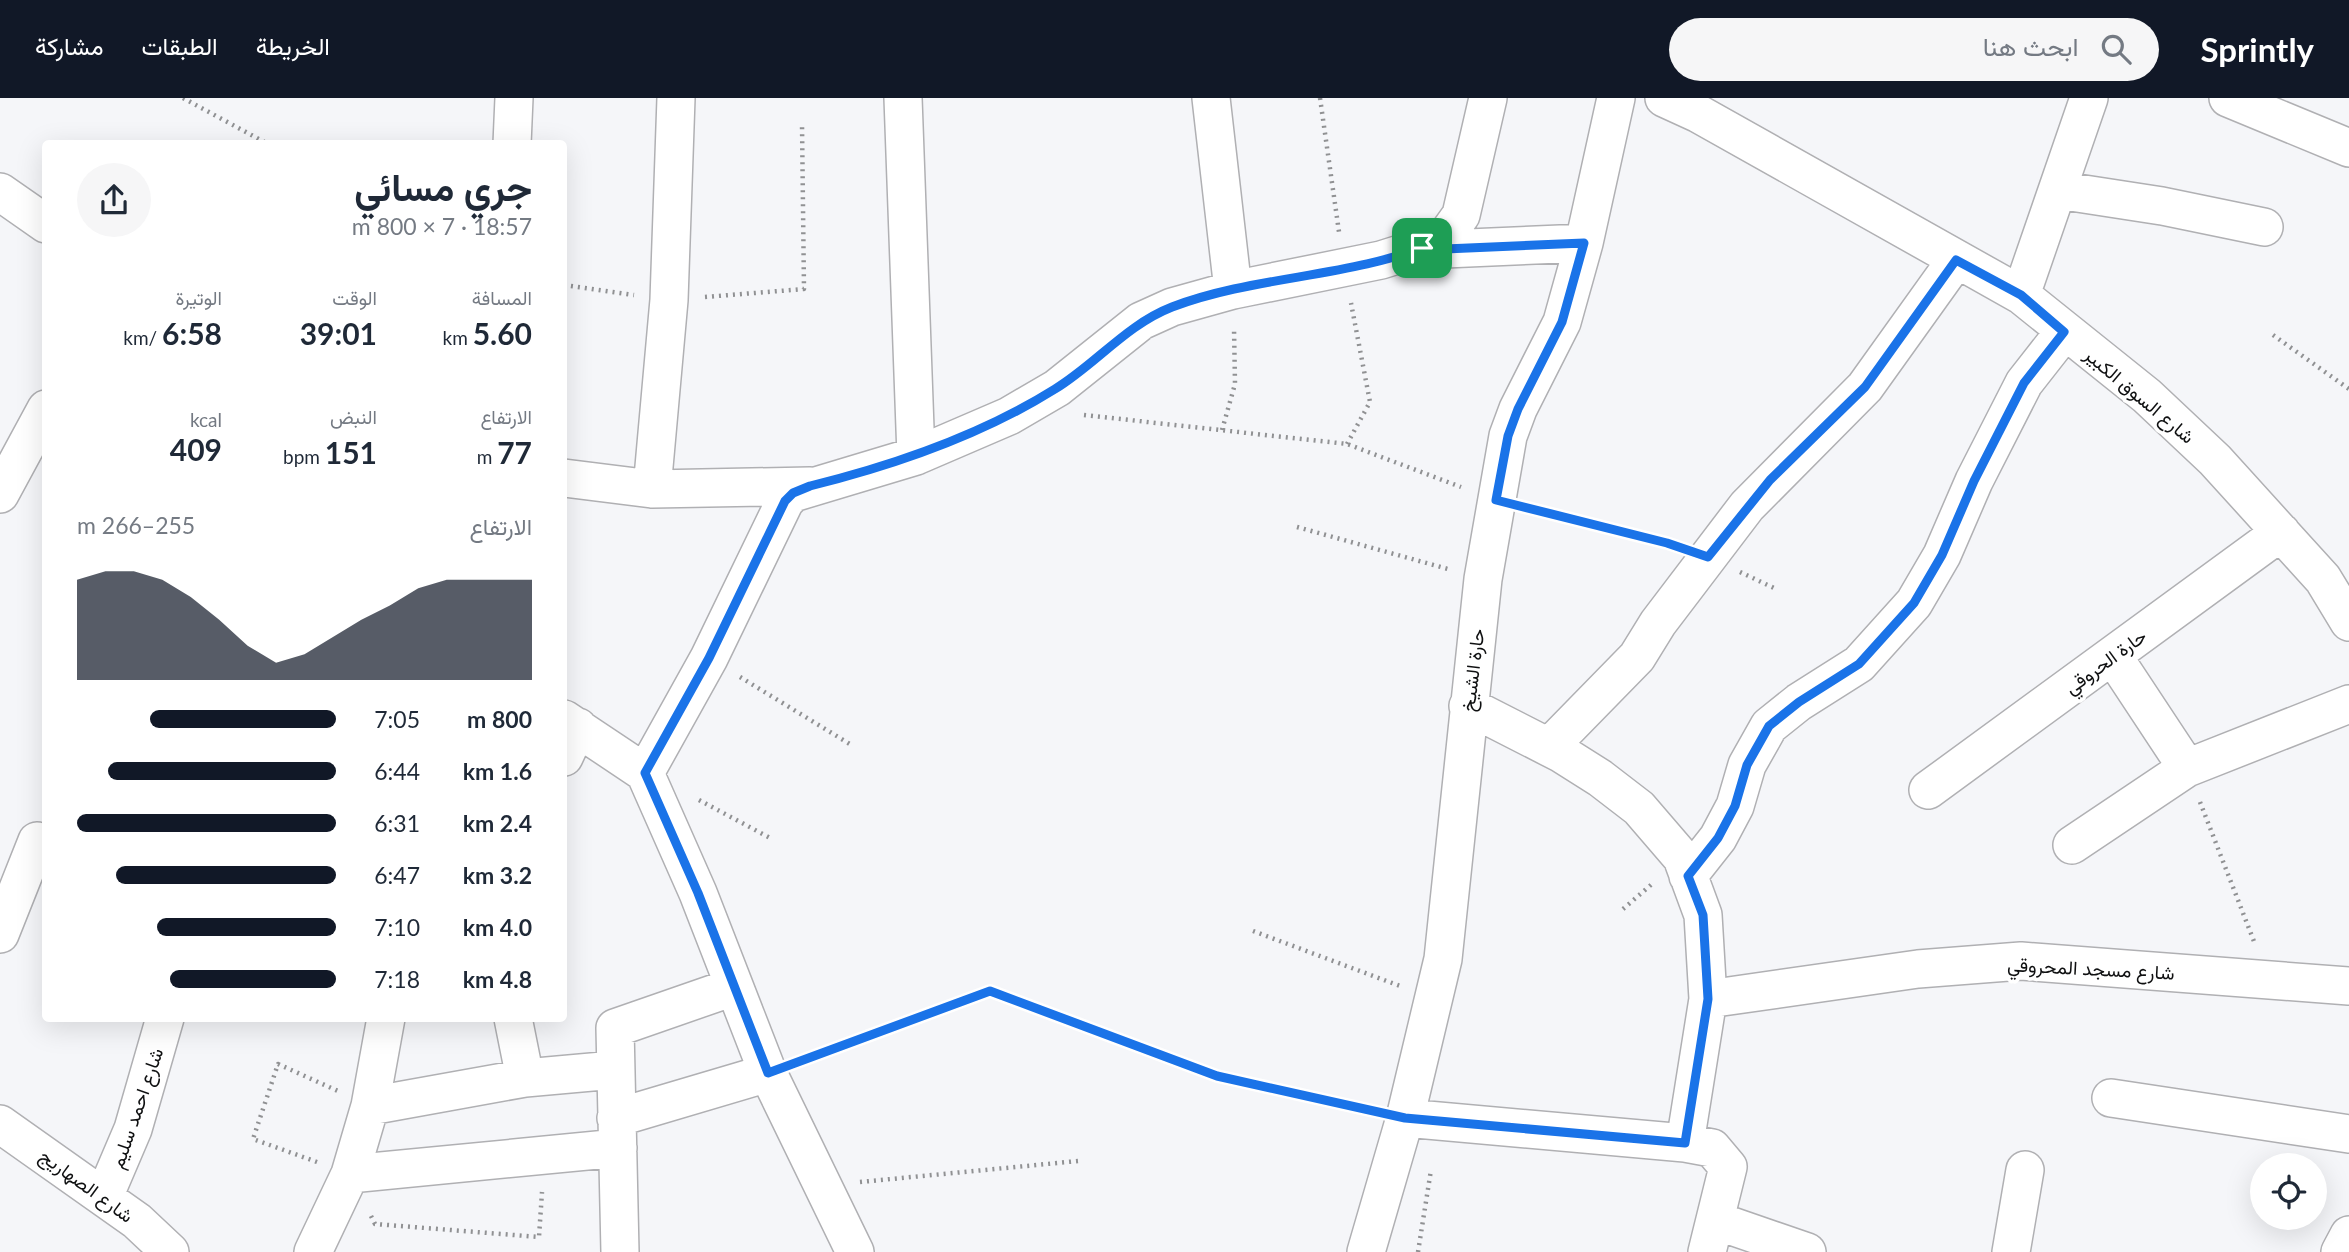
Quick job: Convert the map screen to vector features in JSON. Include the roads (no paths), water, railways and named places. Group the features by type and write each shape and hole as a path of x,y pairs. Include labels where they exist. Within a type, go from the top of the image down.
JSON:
{"street":[{"path":"512,140 514,98"},
{"path":"652,489 669,300 676,98"},
{"path":"903,98 916,456"},
{"path":"1211,98 1233,290"},
{"path":"645,773 709,658 785,501 793,493 916,456 1009,416 1057,388 1141,321 1172,307 1233,290 1381,261 1434,243 1446,236 1461,215 1488,98"},
{"name":"حارة الشيخ","path":"1366,1252 1422,1119 1434,998 1443,959 1483,579 1508,436 1518,409 1562,322 1584,243 1616,98"},
{"name":"شارع السوق الكبير","path":"1664,98 1700,106 1956,260 2021,295 2147,396 2214,460 2323,579 2349,622"},
{"path":"2021,295 2089,98"},
{"path":"2228,98 2349,148"},
{"path":"2058,190 2162,206 2264,227"},
{"path":"0,192 42,221"},
{"path":"1434,243 1445,249 1584,243"},
{"path":"1549,747 1637,657 1658,623 1770,480 1865,387 1956,260"},
{"path":"1688,876 1718,838 1735,806 1747,765 1769,726 1799,702 1859,664 1914,603 1942,555 1974,481 2024,383 2064,332"},
{"path":"0,494 42,416"},
{"path":"567,478 652,489 810,486"},
{"name":"حارة الحروقي","path":"1928,790 2281,532"},
{"path":"2113,656 2187,768"},
{"path":"2072,845 2187,768 2349,704"},
{"path":"1468,706 1549,747 1601,778 1639,808 1682,858 1703,915 1708,999 1685,1143"},
{"path":"568,734 645,773 698,893 768,1073 855,1252"},
{"path":"0,934 37,841"},
{"name":"شارع مسجد المحروقي","path":"1708,999 1918,969 2021,961 2349,986"},
{"path":"620,1252 614,1070 616,1026 733,987"},
{"name":"شارع احمد سليم","path":"104,1197 133,1129 164,1022"},
{"path":"313,1252 350,1174 370,1106 385,1022"},
{"path":"514,1022 525,1078"},
{"path":"370,1106 525,1078 614,1070"},
{"path":"350,1174 545,1156 617,1133 768,1073"},
{"path":"2111,1098 2349,1134"},
{"path":"1422,1119 1685,1143 1712,1149 1728,1167 1712,1236 1807,1252"},
{"name":"شارع الصهاريج","path":"0,1124 104,1197 170,1252"},
{"path":"2011,1252 2025,1170"},
{"path":"2340,1252 2349,1236"}]}
